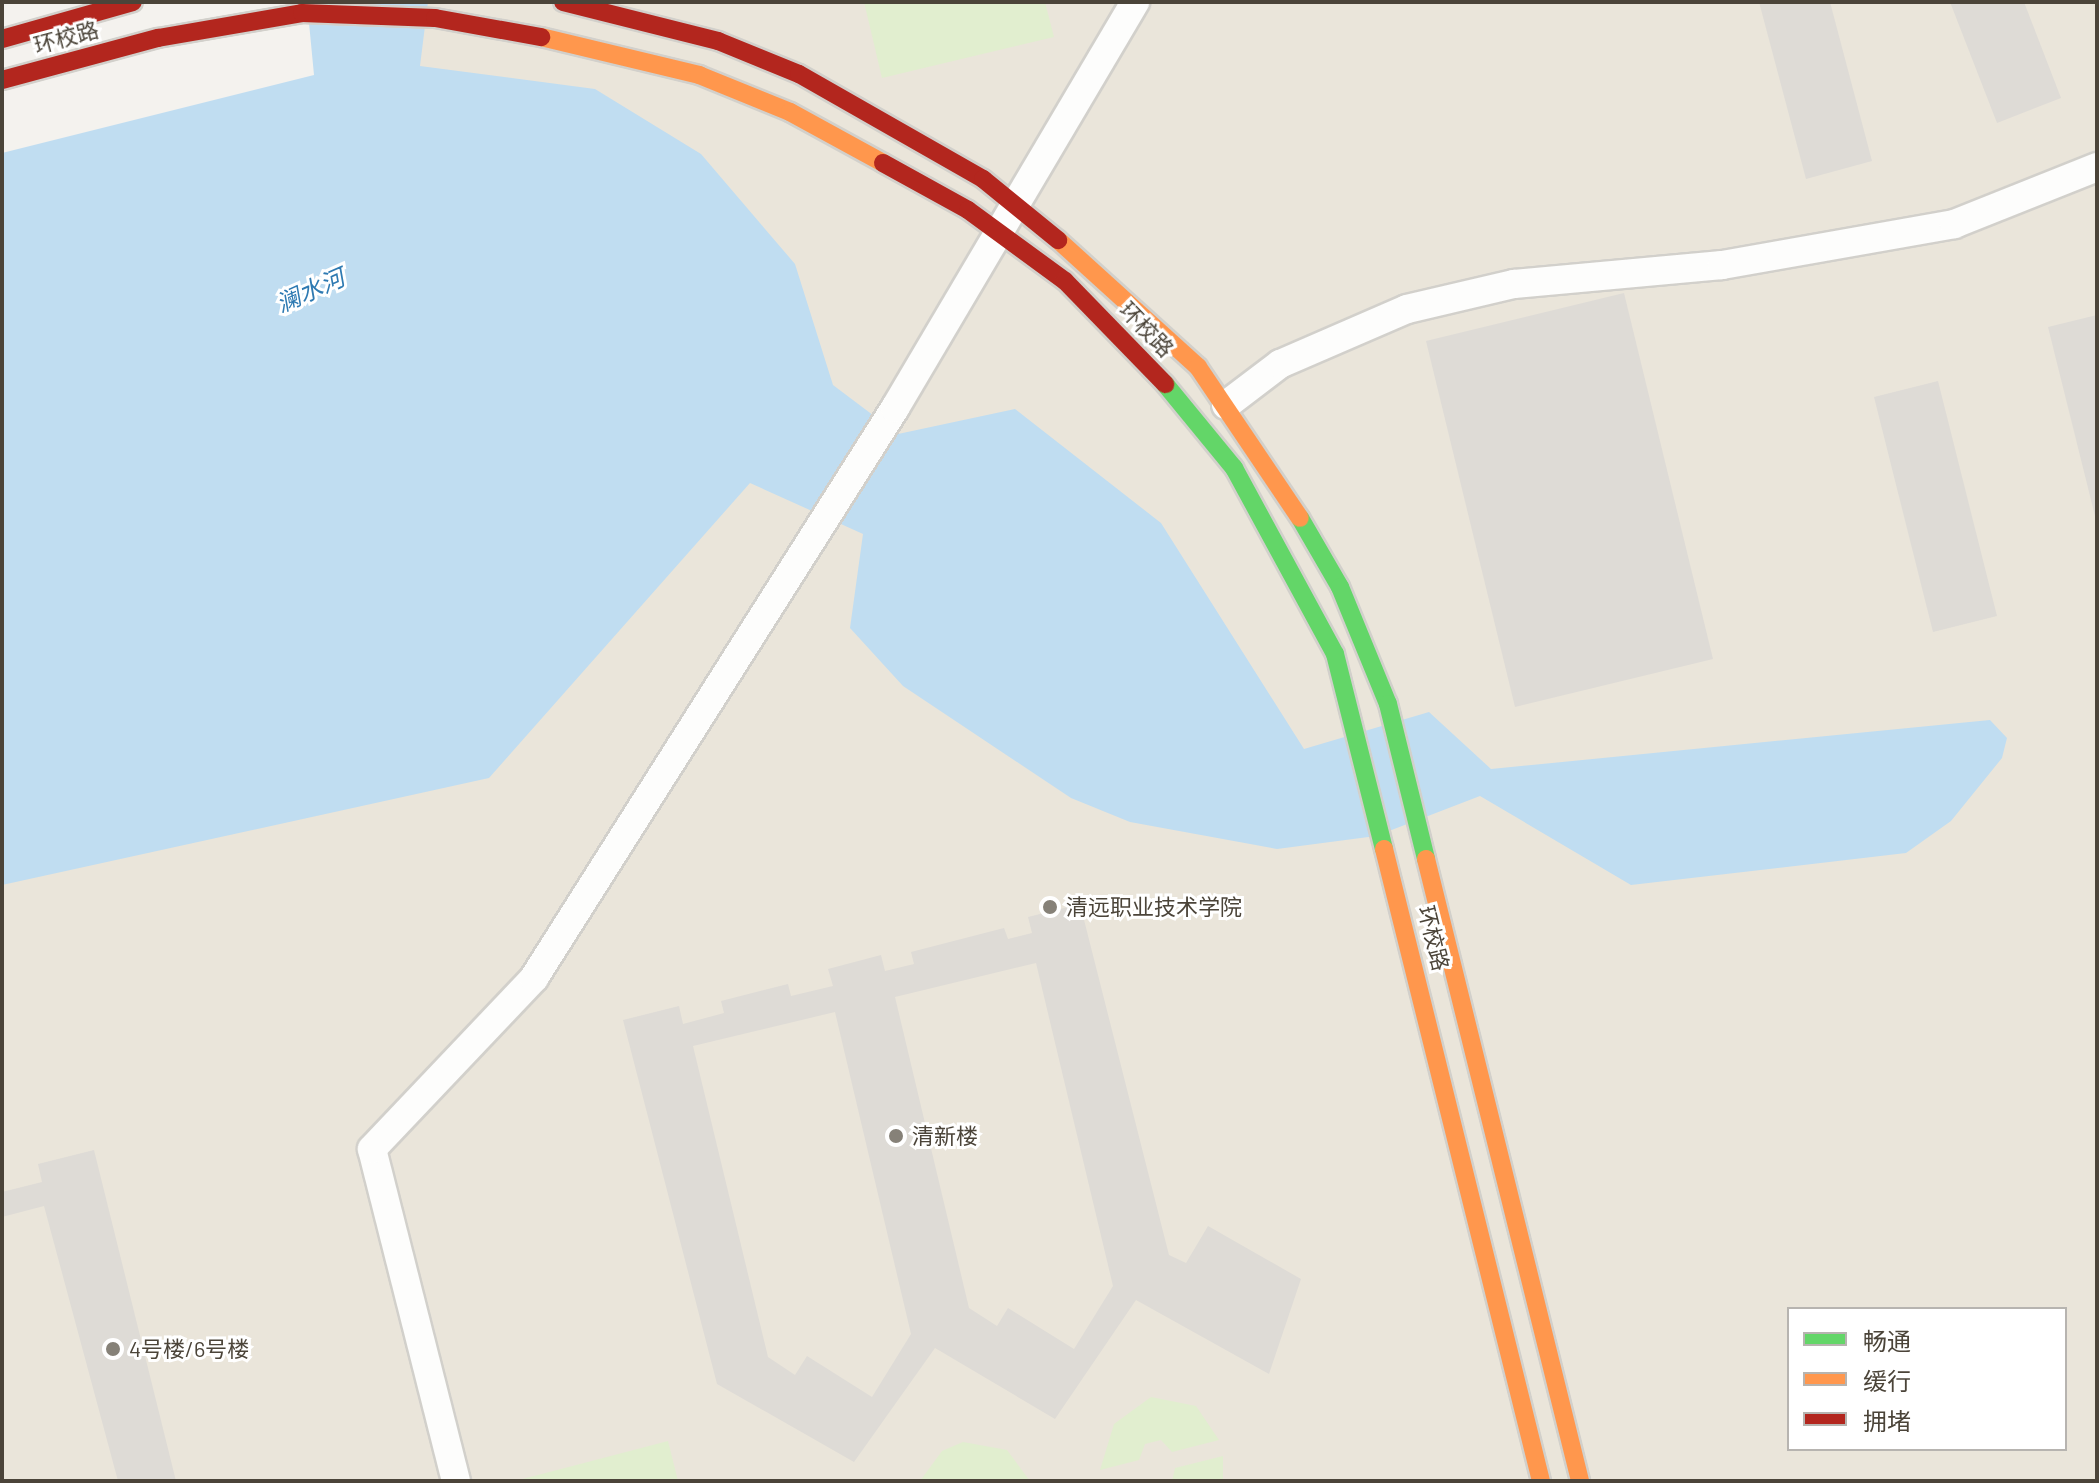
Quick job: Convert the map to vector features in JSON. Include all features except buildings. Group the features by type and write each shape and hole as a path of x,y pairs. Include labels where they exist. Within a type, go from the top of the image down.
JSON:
{"street":[{"name":"环校路","path":"2,39 133,2"},
{"name":"环校路","path":"563,2 718,41 799,74 877,113 1019,203 1132,300 1226,405 1310,529 1388,704 1421,826 1580,1481"},
{"path":"456,1481 372,1149 534,978 801,561 1001,234 1135,2"},
{"name":"环校路","path":"2,80 158,38 302,13 435,18 590,45 699,75 888,163 1001,234 1125,338 1234,468 1310,600 1354,717 1541,1481"},
{"path":"1226,405 1280,364 1407,309 1514,284 1722,265 1954,224 2097,167"}],"shaded area":[{"name":"清远职业技术学院","path":"330,2 2097,2 2097,1481 2,1481 2,506 345,372"}],"green space":[{"path":"864,2 1045,2 1054,37 882,78"},
{"path":"1151,1397 1196,1406 1219,1440 1172,1452 1161,1440 1145,1444 1139,1460 1100,1470 1114,1424"},
{"path":"668,1441 678,1481 515,1481"},
{"path":"963,1442 1007,1450 1030,1481 920,1481 942,1451"},
{"path":"1223,1456 1223,1481 1172,1481 1175,1468"}],"water":[{"name":"澜水河","path":"307,2 428,2 420,66 595,89 701,154 795,264 833,385 898,434 1015,409 1161,523 1304,749 1429,712 1491,769 1990,720 2007,738 2002,758 1951,821 1906,853 1631,885 1480,796 1376,836 1277,849 1130,822 1071,798 903,686 850,628 863,534 750,483 489,778 2,885 2,153 314,75"}],"traffic: fast":[{"path":"1165,384 1234,468 1335,654 1384,849"},
{"path":"1300,518 1340,587 1388,704 1426,859"}],"traffic: slow":[{"path":"541,37 699,75 790,112 883,163"},
{"path":"1058,240 1198,367 1300,518"},
{"path":"1384,849 1541,1481"},
{"path":"1426,859 1580,1481"}],"traffic: jam":[{"path":"2,39 133,2"},
{"path":"563,2 718,41 799,74 983,179 1058,240"},
{"path":"2,80 158,38 302,13 435,18 541,37"},
{"path":"883,163 968,210 1065,281 1165,384"}],"place":[{"name":"清远职业技术学院","path":"1050,907"},
{"name":"清新楼","path":"896,1136"},
{"name":"4号楼/6号楼","path":"113,1349"}]}
